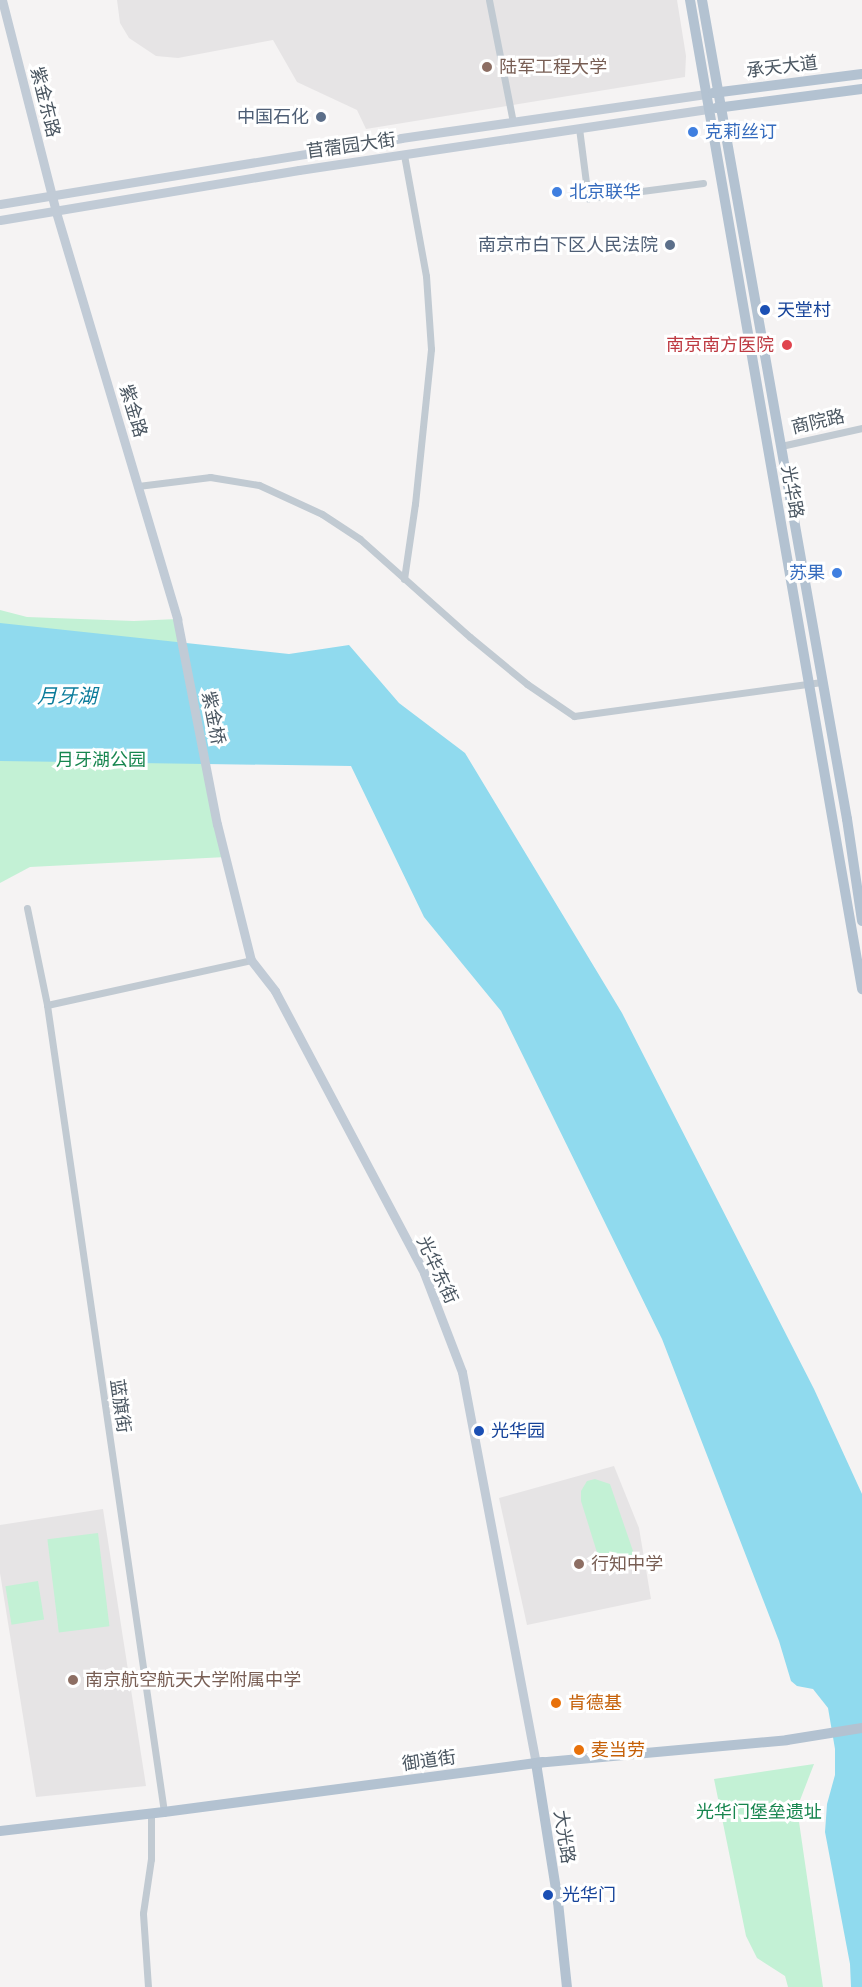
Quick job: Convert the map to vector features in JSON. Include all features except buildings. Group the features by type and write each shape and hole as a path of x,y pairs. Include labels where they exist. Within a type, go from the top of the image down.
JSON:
{"main road":[{"name":"光华路","path":"690,0 707,109 810,682 862,989"},
{"name":"光华路","path":"702,0 862,921"},
{"name":"承天大道","path":"706,94 862,72"},
{"name":"承天大道","path":"707,109 862,90"},
{"name":"御道街","path":"0,1831 151,1814 536,1763 787,1740 862,1728"},
{"path":"536,1763 556,1890"}],"street":[{"name":"紫金东路","path":"2,0 56,212"},
{"path":"489,0 513,122"},
{"name":"苜蓿园大街","path":"0,204 513,122 706,94"},
{"name":"苜蓿园大街","path":"0,220 299,170 707,109"},
{"path":"579,128 588,198 703,183"},
{"path":"404,155 426,276 431,349 415,504 404,579"},
{"name":"紫金路","path":"56,212 177,619"},
{"name":"商院路","path":"781,446 862,428"},
{"path":"138,486 210,477 260,485 322,514 360,539 527,684 574,716 822,682"},
{"name":"紫金桥","path":"177,619 218,824"},
{"name":"光华东街","path":"218,824 250,960 275,991 372,1180 424,1273 462,1372 536,1763"},
{"name":"蓝旗街","path":"27,908 47,1005 164,1812"},
{"path":"47,1005 250,960"},
{"path":"148,1987 143,1912 151,1859 151,1814"},
{"name":"大光路","path":"556,1890 567,1987"}],"shaded area":[{"name":"陆军工程大学","path":"117,0 677,0 686,56 685,77 366,129 357,110 297,82 273,40 178,58 156,56 129,38 120,23"},
{"name":"行知中学","path":"614,1466 639,1528 651,1599 527,1625 499,1498"},
{"name":"南京航空航天大学附属中学","path":"103,1509 146,1786 36,1797 0,1573 0,1525"}],"green space":[{"name":"月牙湖公园","path":"0,610 27,617 134,621 177,619 226,857 30,867 0,883"},
{"path":"595,1479 610,1484 633,1551 631,1561 621,1569 605,1567 600,1562 581,1501 581,1491 587,1481"},
{"path":"98,1533 109,1626 59,1633 47,1539"},
{"path":"38,1581 44,1620 12,1625 5,1586"},
{"name":"光华门堡垒遗址","path":"814,1764 797,1808 823,1987 788,1987 785,1976 757,1958 746,1936 714,1779"}],"water":[{"name":"月牙湖","path":"0,623 289,654 349,645 399,703 465,753 622,1013 814,1389 862,1494 862,1987 851,1987 850,1964 825,1832 827,1804 835,1775 835,1749 828,1708 813,1689 797,1686 791,1681 779,1641 662,1339 501,1011 424,917 351,766 0,761"}],"place":[{"name":"陆军工程大学","path":"487,67"},
{"name":"中国石化","path":"321,117"},
{"name":"克莉丝订","path":"693,132"},
{"name":"北京联华","path":"557,192"},
{"name":"南京市白下区人民法院","path":"670,245"},
{"name":"天堂村","path":"765,310"},
{"name":"南京南方医院","path":"787,345"},
{"name":"苏果","path":"837,573"},
{"name":"光华园","path":"479,1431"},
{"name":"行知中学","path":"579,1564"},
{"name":"南京航空航天大学附属中学","path":"73,1680"},
{"name":"肯德基","path":"556,1703"},
{"name":"麦当劳","path":"579,1750"},
{"name":"光华门","path":"548,1895"}]}
